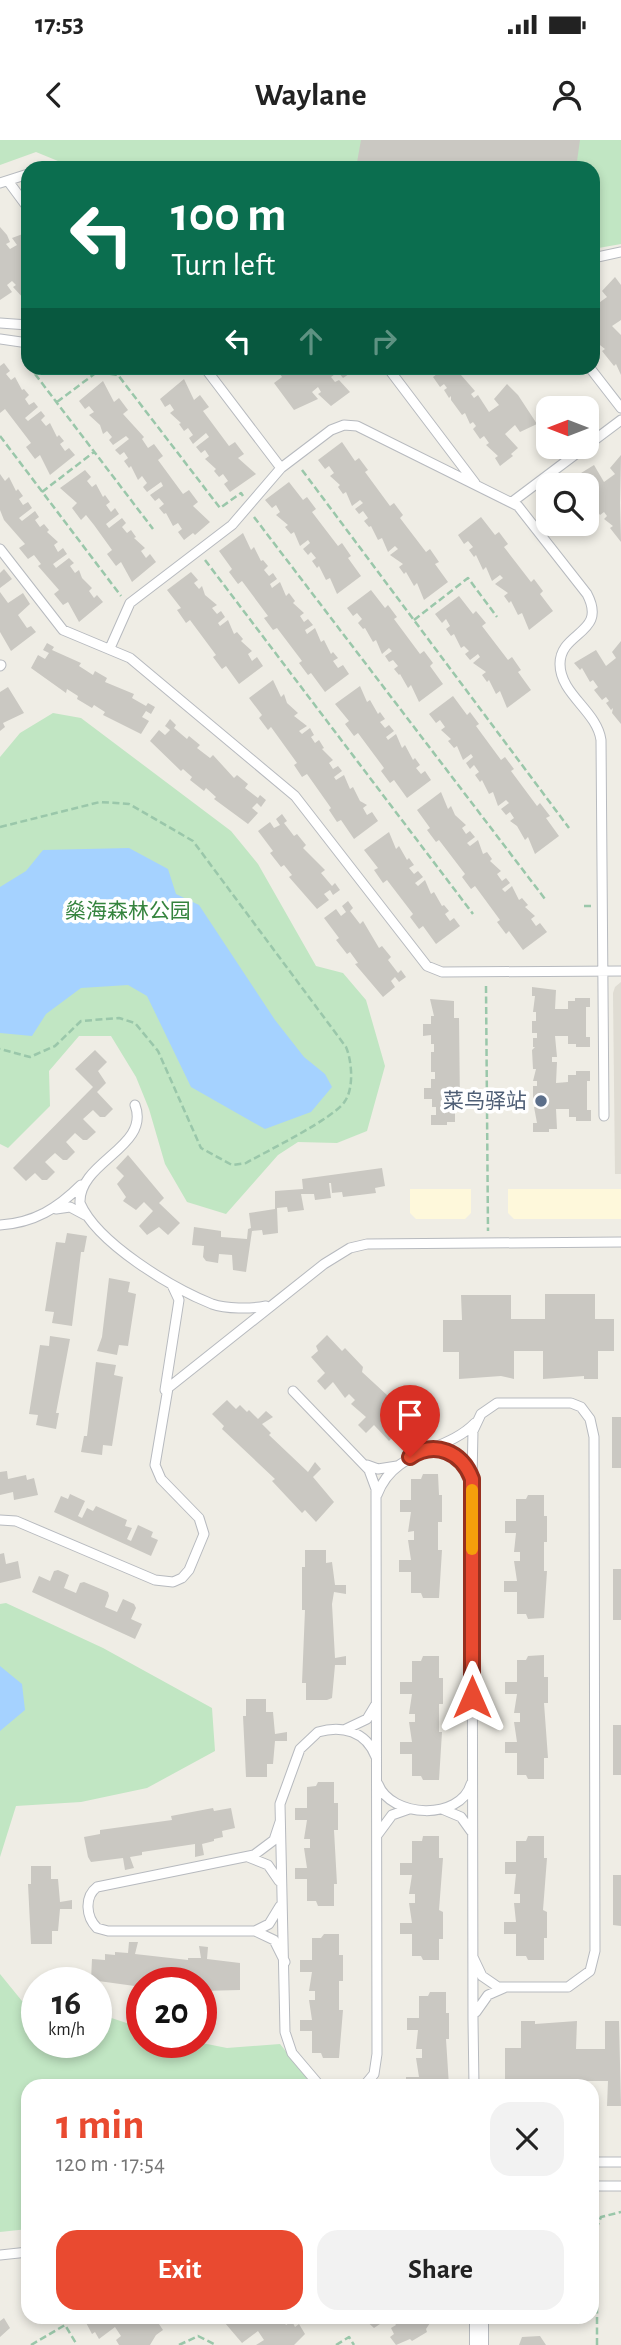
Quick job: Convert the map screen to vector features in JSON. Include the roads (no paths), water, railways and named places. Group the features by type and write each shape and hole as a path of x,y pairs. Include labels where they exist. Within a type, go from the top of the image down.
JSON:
{"street":[{"path":"479,2324 479,2345"}],"lane":[{"path":"21,176 4,182 21,200"},
{"path":"600,256 621,252"},
{"path":"0,323 21,324"},
{"path":"0,339 21,342"},
{"path":"210,375 281,468"},
{"path":"393,375 477,485"},
{"path":"595,375 621,408"},
{"path":"512,502 621,420"},
{"path":"110,648 128,604 232,525 281,468 331,430 350,424 512,502 523,511 587,594 593,608 591,622 562,652 560,667 564,681 597,725 601,740 604,1116"},
{"path":"0,549 63,629 130,658 295,796 427,966 442,972 621,971"},
{"path":"56,1209 135,1131 139,1117 135,1105"},
{"path":"85,1181 80,1197 87,1216"},
{"path":"0,1225 23,1222 56,1209 75,1208 87,1216 139,1266 169,1282 218,1305 255,1308 271,1304"},
{"path":"164,1399 174,1380 324,1264 350,1248 386,1241 621,1242"},
{"path":"0,1520 16,1521 155,1580 173,1582 182,1578 189,1570 204,1534 200,1518 157,1473 155,1457 179,1300 169,1282"},
{"path":"293,1391 362,1463 375,1483 377,1497 377,2054 373,2074 369,2079"},
{"path":"377,1497 384,1482 417,1452 456,1438 497,1403 562,1400 581,1407 590,1419 594,1437 595,1951 590,1971 575,1985 505,1988 493,1991 483,2000 473,2020"},
{"path":"474,2079 472,1441 476,1422"},
{"path":"431,1449 460,1458 472,1479"},
{"path":"362,1463 379,1469 402,1464"},
{"path":"314,2079 287,2044 281,1898 282,1794 304,1742 325,1730 345,1730 367,1720 377,1699"},
{"path":"345,1730 368,1741 377,1762"},
{"path":"440,1809 459,1801 470,1789 473,1779"},
{"path":"377,1781 388,1800 411,1809"},
{"path":"377,1837 392,1815 411,1809 440,1809 461,1817 473,1838"},
{"path":"280,1822 278,1832 268,1846 247,1857 102,1885 90,1894 89,1914 97,1928 108,1931 255,1931 274,1940 285,1962"},
{"path":"247,1857 268,1865 277,1874 281,1886"},
{"path":"255,1931 277,1914 281,1898"},
{"path":"473,1957 482,1976 491,1984 505,1988"},
{"path":"599,2162 621,2162"},
{"path":"599,2186 621,2186"},
{"path":"0,2255 21,2253"}],"water":[{"path":"129,848 168,869 176,894 199,905 275,1020 304,1057 325,1074 332,1087 311,1112 265,1129 191,1087 147,996 128,985 81,988 46,1014 32,1036 0,1033 0,887 26,871 43,850"},
{"path":"0,1666 22,1684 25,1710 0,1731"}],"place":[{"name":"菜鸟驿站","path":"541,1101"}],"park label":[{"name":"燊海森林公园","path":"128,911"}]}
